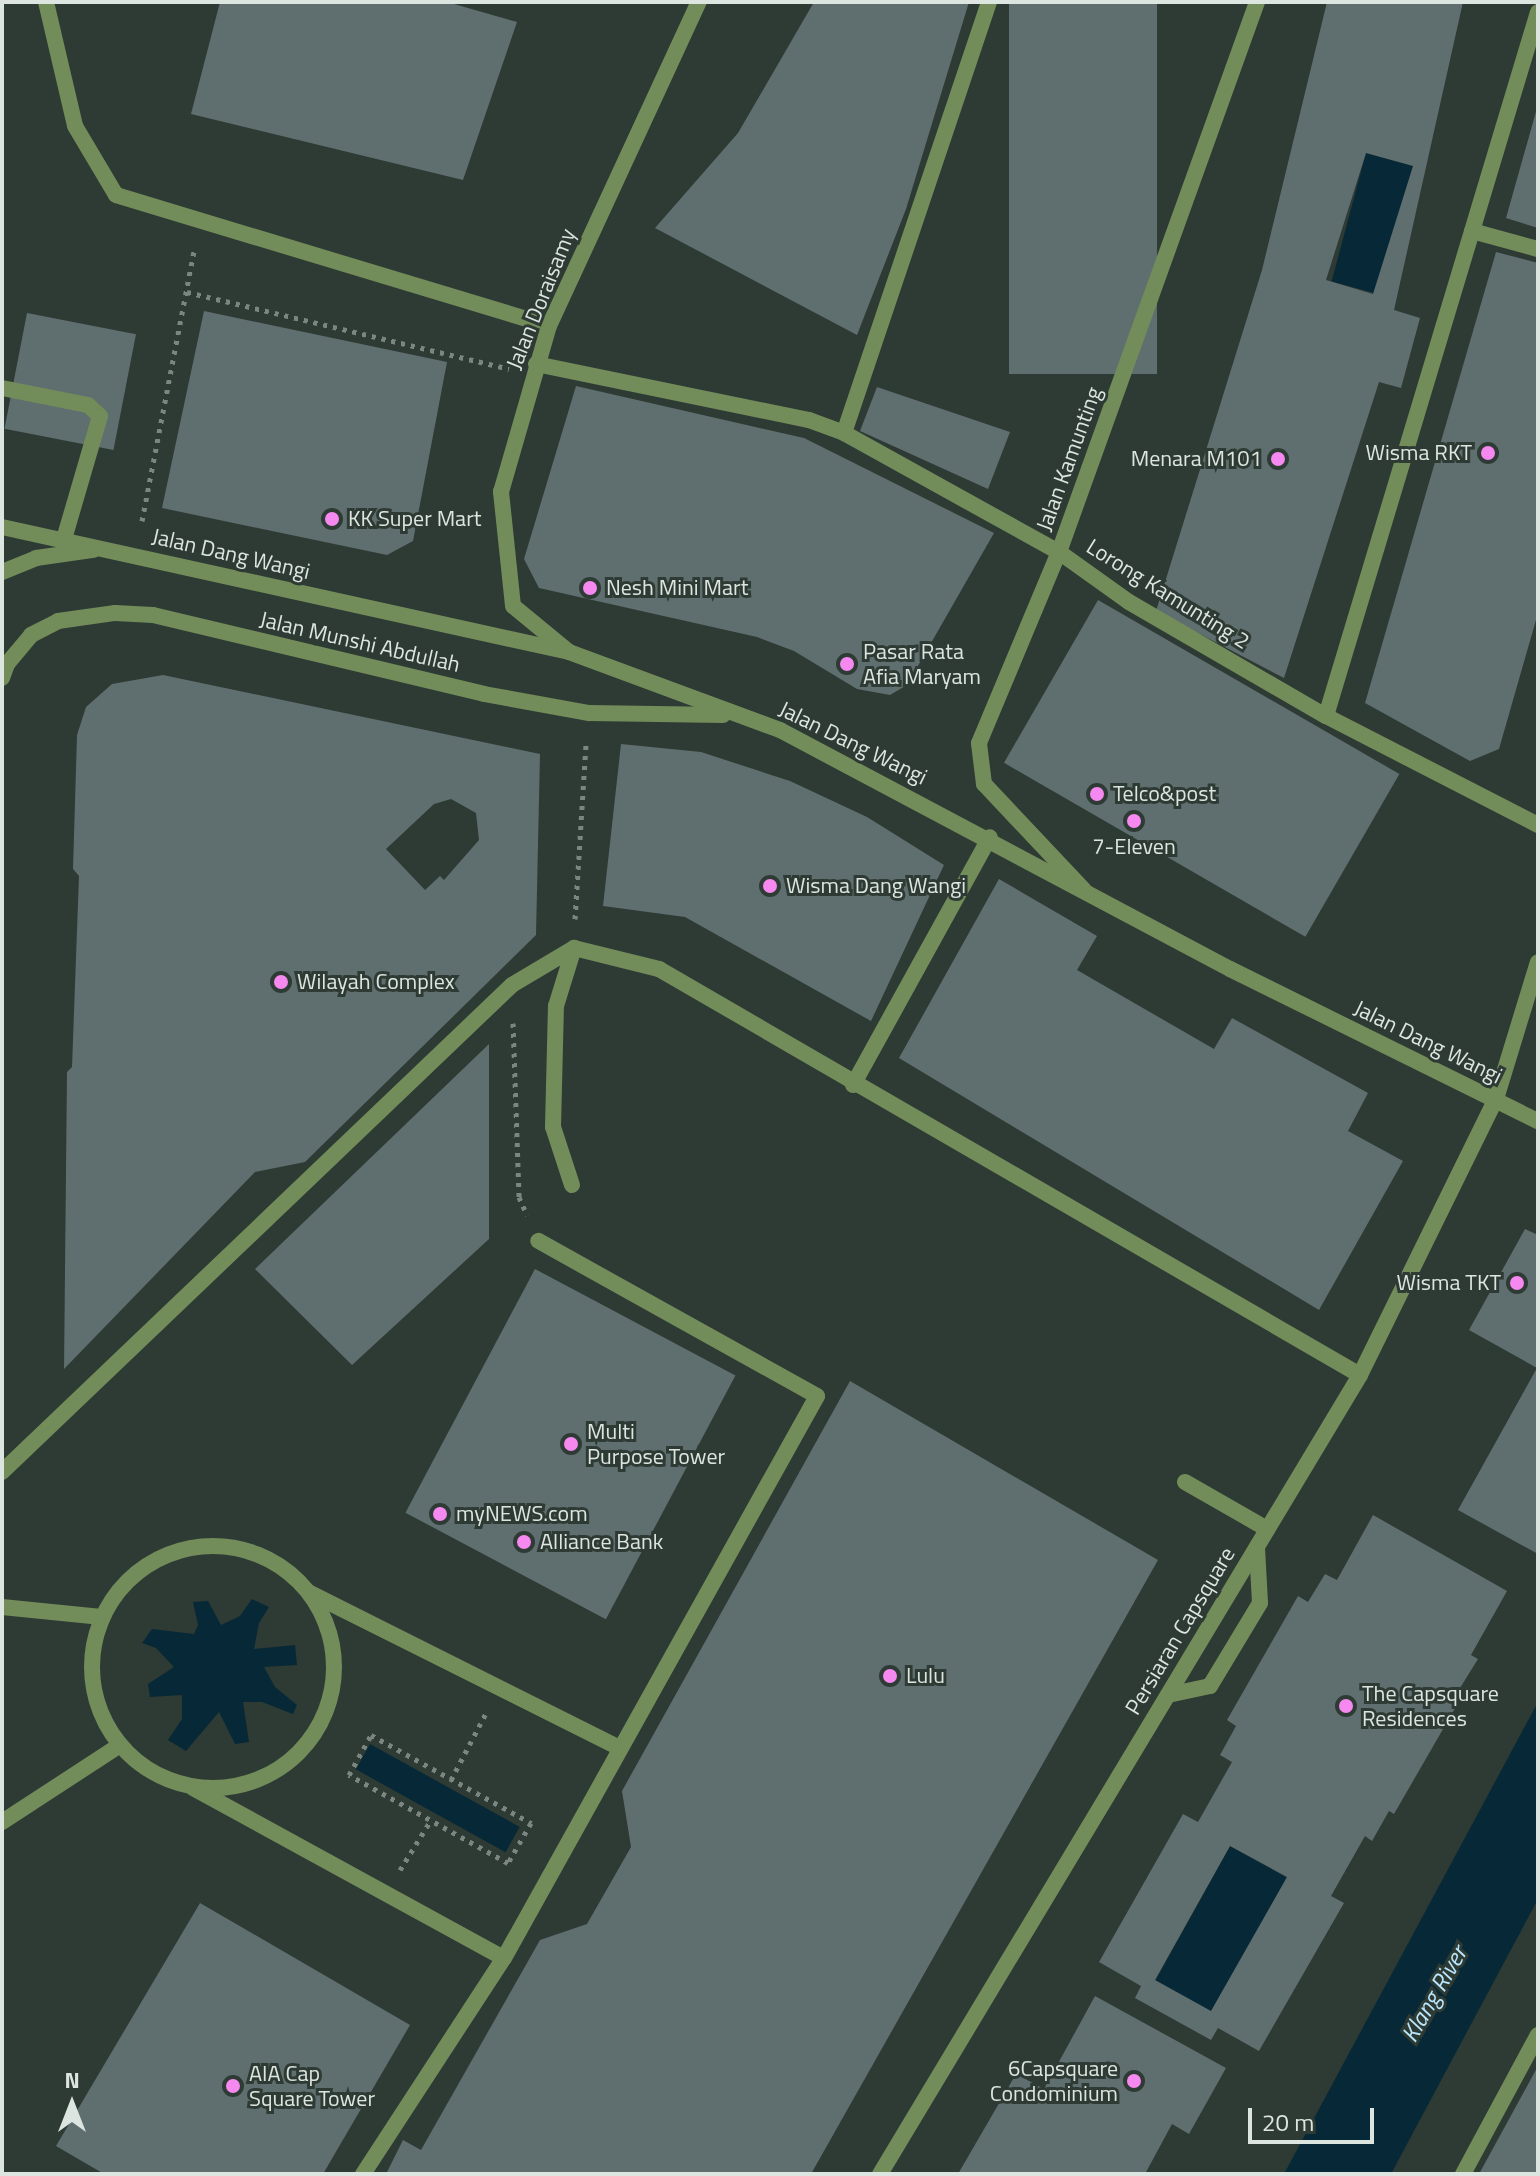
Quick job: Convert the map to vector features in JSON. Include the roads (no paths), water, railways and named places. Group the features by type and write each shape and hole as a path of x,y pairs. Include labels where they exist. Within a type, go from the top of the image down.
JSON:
{"street":[{"path":"46,2 75,126 116,195 549,326"},
{"name":"Jalan Doraisamy","path":"569,652 513,606 500,521 501,492 549,326 699,2"},
{"path":"844,433 989,2"},
{"name":"Jalan Kamunting","path":"1090,896 984,784 979,743 1059,552 1257,2"},
{"path":"1326,716 1538,12"},
{"path":"1472,231 1538,249"},
{"name":"Lorong Kamunting 2","path":"536,364 713,396 844,433 1059,552 1129,602 1326,716 1538,825"},
{"path":"2,388 88,405 100,416 64,539"},
{"name":"Jalan Dang Wangi","path":"2,527 569,652 794,736 990,837 1090,896 1538,1121"},
{"path":"2,572 36,558 104,549"},
{"name":"Jalan Munshi Abdullah","path":"2,678 7,664 31,635 58,621 95,614 153,615 484,694 589,713 736,715"},
{"path":"853,1085 990,837"},
{"path":"572,1185 553,1127 556,1006 574,948"},
{"path":"2,1472 512,985 574,948 659,969 853,1085 1360,1375"},
{"name":"Persiaran Capsquare","path":"880,2174 1360,1375 1496,1099 1538,962"},
{"path":"363,2174 504,1958 817,1396 538,1241"},
{"path":"1185,1482 1267,1529"},
{"path":"504,1958 191,1787 152,1772 120,1745 102,1716 93,1684 93,1650 102,1617 126,1583 159,1558 200,1547 241,1549 280,1565 310,1593 619,1748"},
{"path":"1168,1695 1210,1686 1260,1603 1257,1547"},
{"path":"191,1787 233,1787 273,1773 305,1748 327,1712 336,1671 330,1630 310,1593"},
{"path":"2,1607 102,1617"},
{"path":"2,1822 120,1745"},
{"path":"1463,2174 1538,2035"}],"water":[{"path":"1366,153 1413,166 1379,294 1332,281"},
{"path":"252,1599 269,1607 259,1623 254,1649 295,1645 297,1665 264,1667 275,1687 297,1705 293,1714 262,1702 243,1702 249,1742 235,1744 219,1712 186,1751 168,1740 182,1719 182,1695 150,1697 148,1684 174,1667 156,1648 142,1643 152,1629 194,1634 198,1625 193,1602 208,1601 221,1625 240,1616"},
{"name":"Klang River","path":"1538,1702 1538,1899 1391,2174 1284,2174"},
{"path":"370,1744 520,1827 506,1852 356,1769"},
{"path":"1230,1846 1287,1878 1212,2012 1155,1981"}],"place":[{"name":"Wisma RKT","path":"1488,453"},
{"name":"Menara M101","path":"1278,459"},
{"name":"KK Super Mart","path":"332,519"},
{"name":"Nesh Mini Mart","path":"590,588"},
{"name":"Pasar Rata Afia Maryam","path":"847,664"},
{"name":"Telco&post","path":"1097,794"},
{"name":"7-Eleven","path":"1134,821"},
{"name":"Wisma Dang Wangi","path":"770,886"},
{"name":"Wilayah Complex","path":"281,982"},
{"name":"Wisma TKT","path":"1517,1283"},
{"name":"Multi Purpose Tower","path":"571,1444"},
{"name":"myNEWS.com","path":"440,1514"},
{"name":"Alliance Bank","path":"524,1542"},
{"name":"Lulu","path":"890,1676"},
{"name":"The Capsquare Residences","path":"1346,1706"},
{"name":"6Capsquare Condominium","path":"1134,2081"},
{"name":"AIA Cap Square Tower","path":"233,2086"}]}
